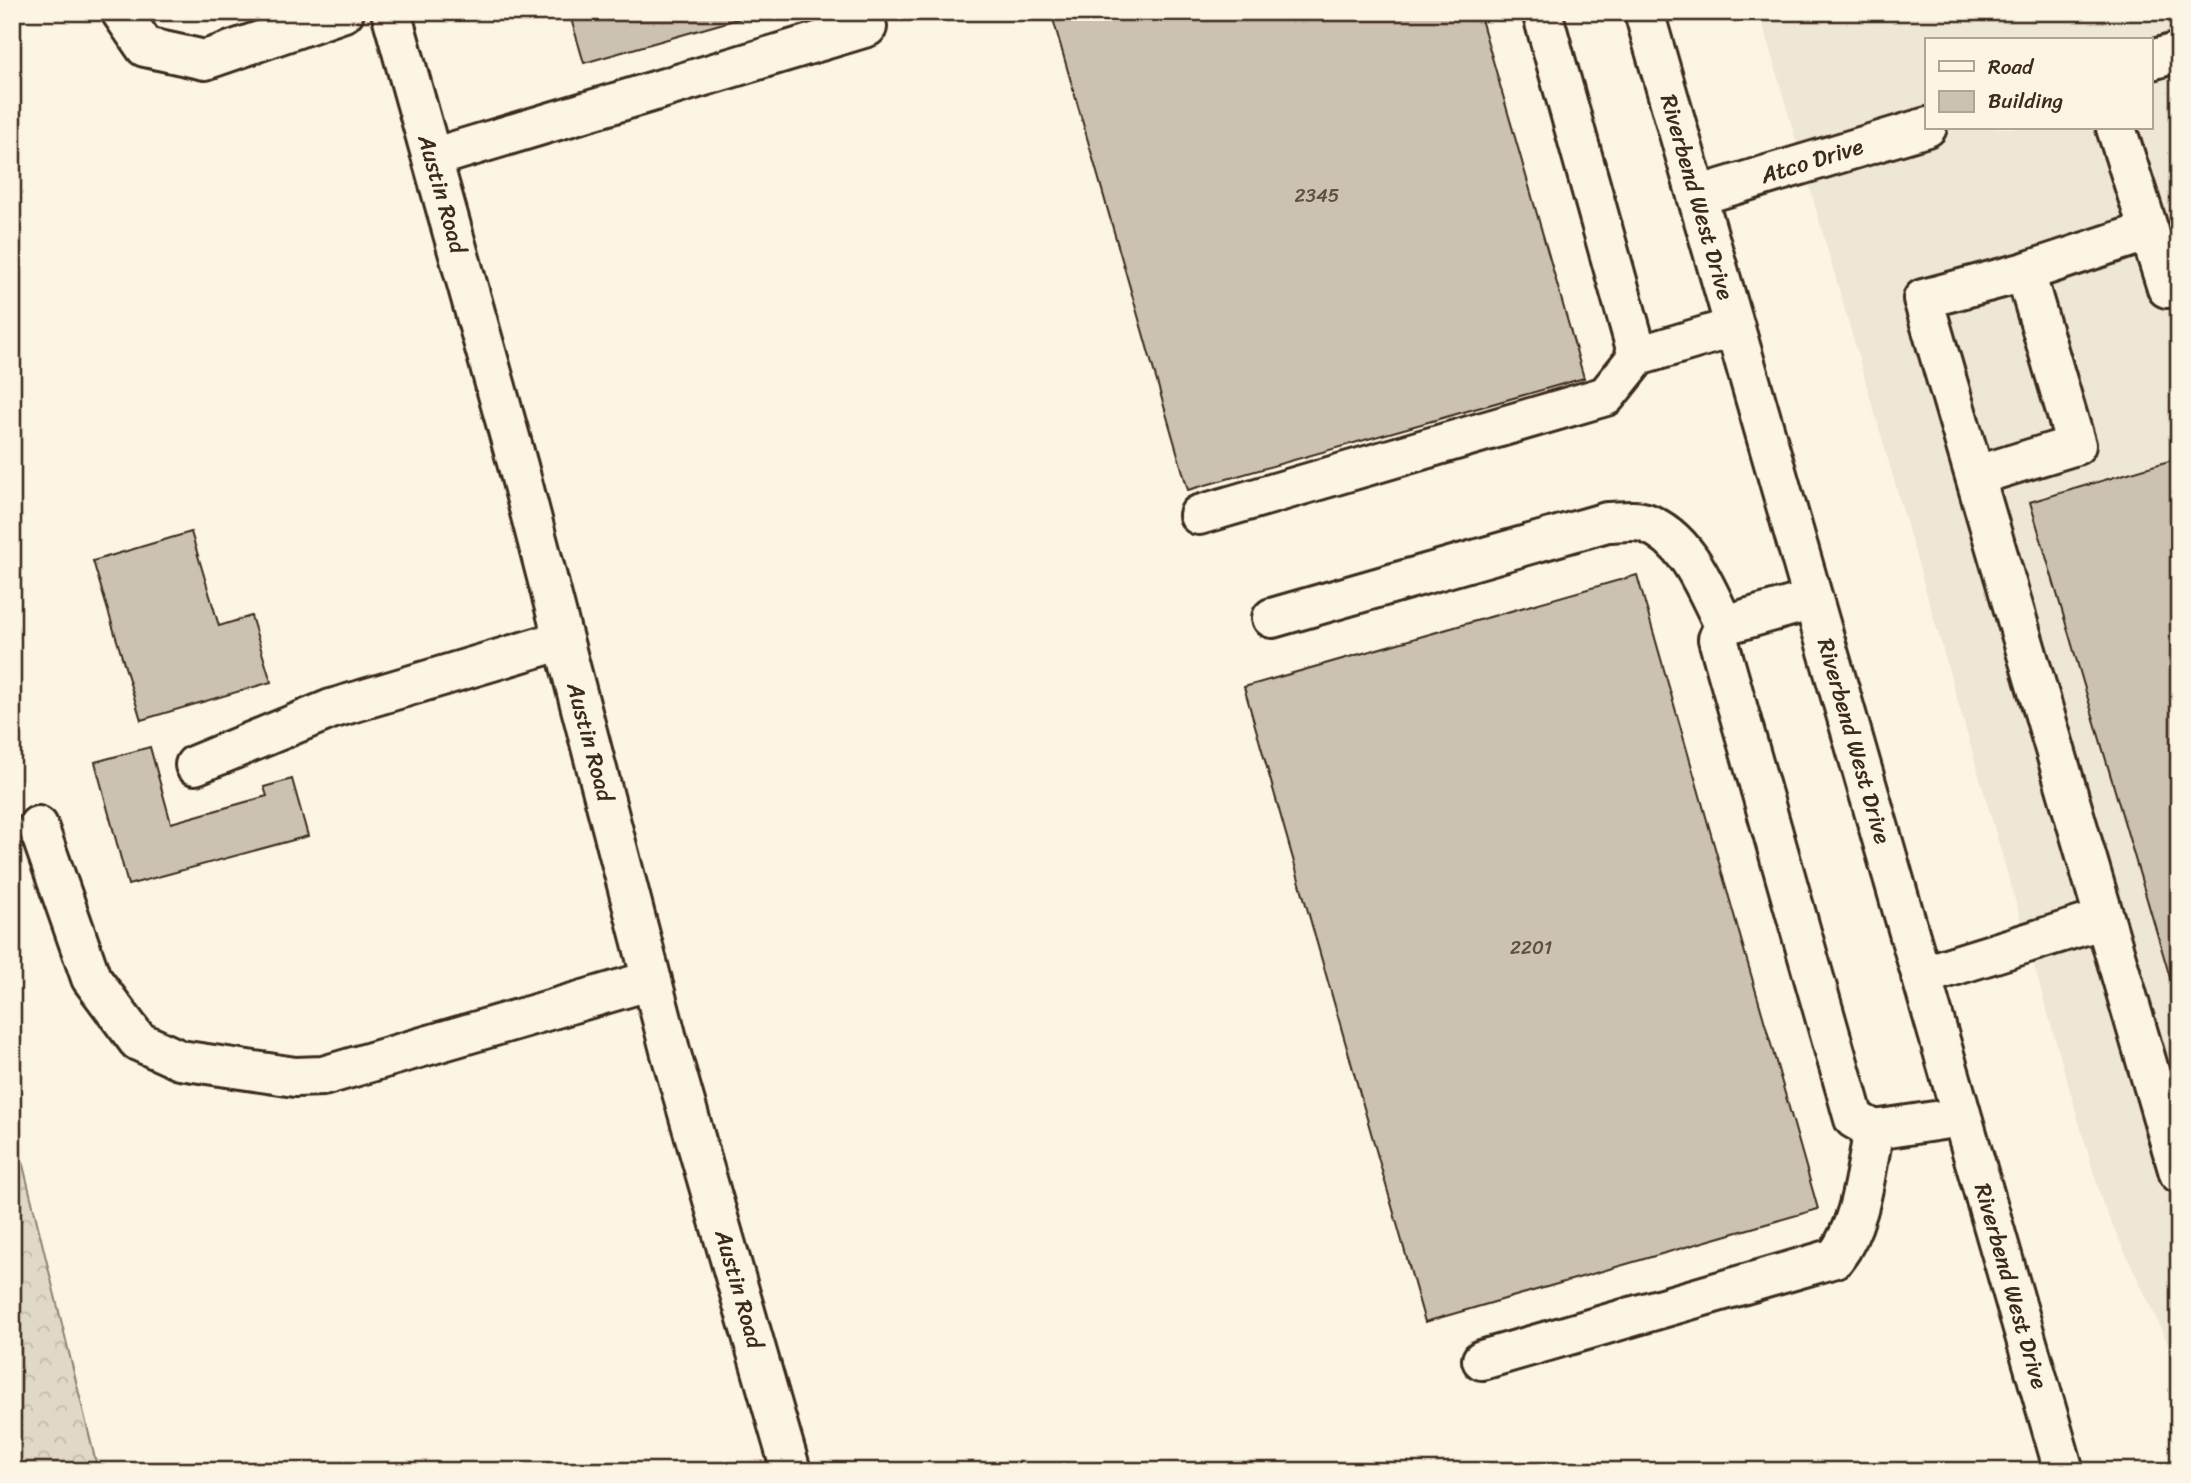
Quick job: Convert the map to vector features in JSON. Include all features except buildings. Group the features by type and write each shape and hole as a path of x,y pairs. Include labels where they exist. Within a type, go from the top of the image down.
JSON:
{"street":[{"path":"121,12 145,47 205,60 344,12"},
{"name":"Austin Road","path":"391,12 518,466 652,981 790,1471"},
{"path":"1542,12 1638,356"},
{"name":"Riverbend West Drive","path":"1644,12 2064,1471"},
{"path":"432,159 867,27"},
{"path":"2152,60 2179,52"},
{"name":"Atco Drive","path":"1697,196 1925,128"},
{"path":"2117,130 2167,288 2179,284"},
{"path":"2148,231 2025,272 1923,299 2179,1174"},
{"path":"1975,475 2076,445 2025,272"},
{"path":"1199,515 1606,396 1638,356 1735,327"},
{"path":"1272,618 1607,522 1644,522 1677,541 1704,584 1724,625 1718,639 1854,1119 1874,1130 1962,1117"},
{"path":"1724,625 1813,600"},
{"path":"195,765 331,709 563,640"},
{"path":"38,826 91,978 138,1041 180,1060 295,1077 323,1076 652,981"},
{"path":"1921,976 2104,919"},
{"path":"1482,1360 1835,1258 1850,1232 1874,1130"}],"shaded area":[{"path":"1759,12 2179,12 2179,1357 2172,1352 2103,1205"}],"green space":[{"path":"12,1120 98,1471 12,1471"}]}
